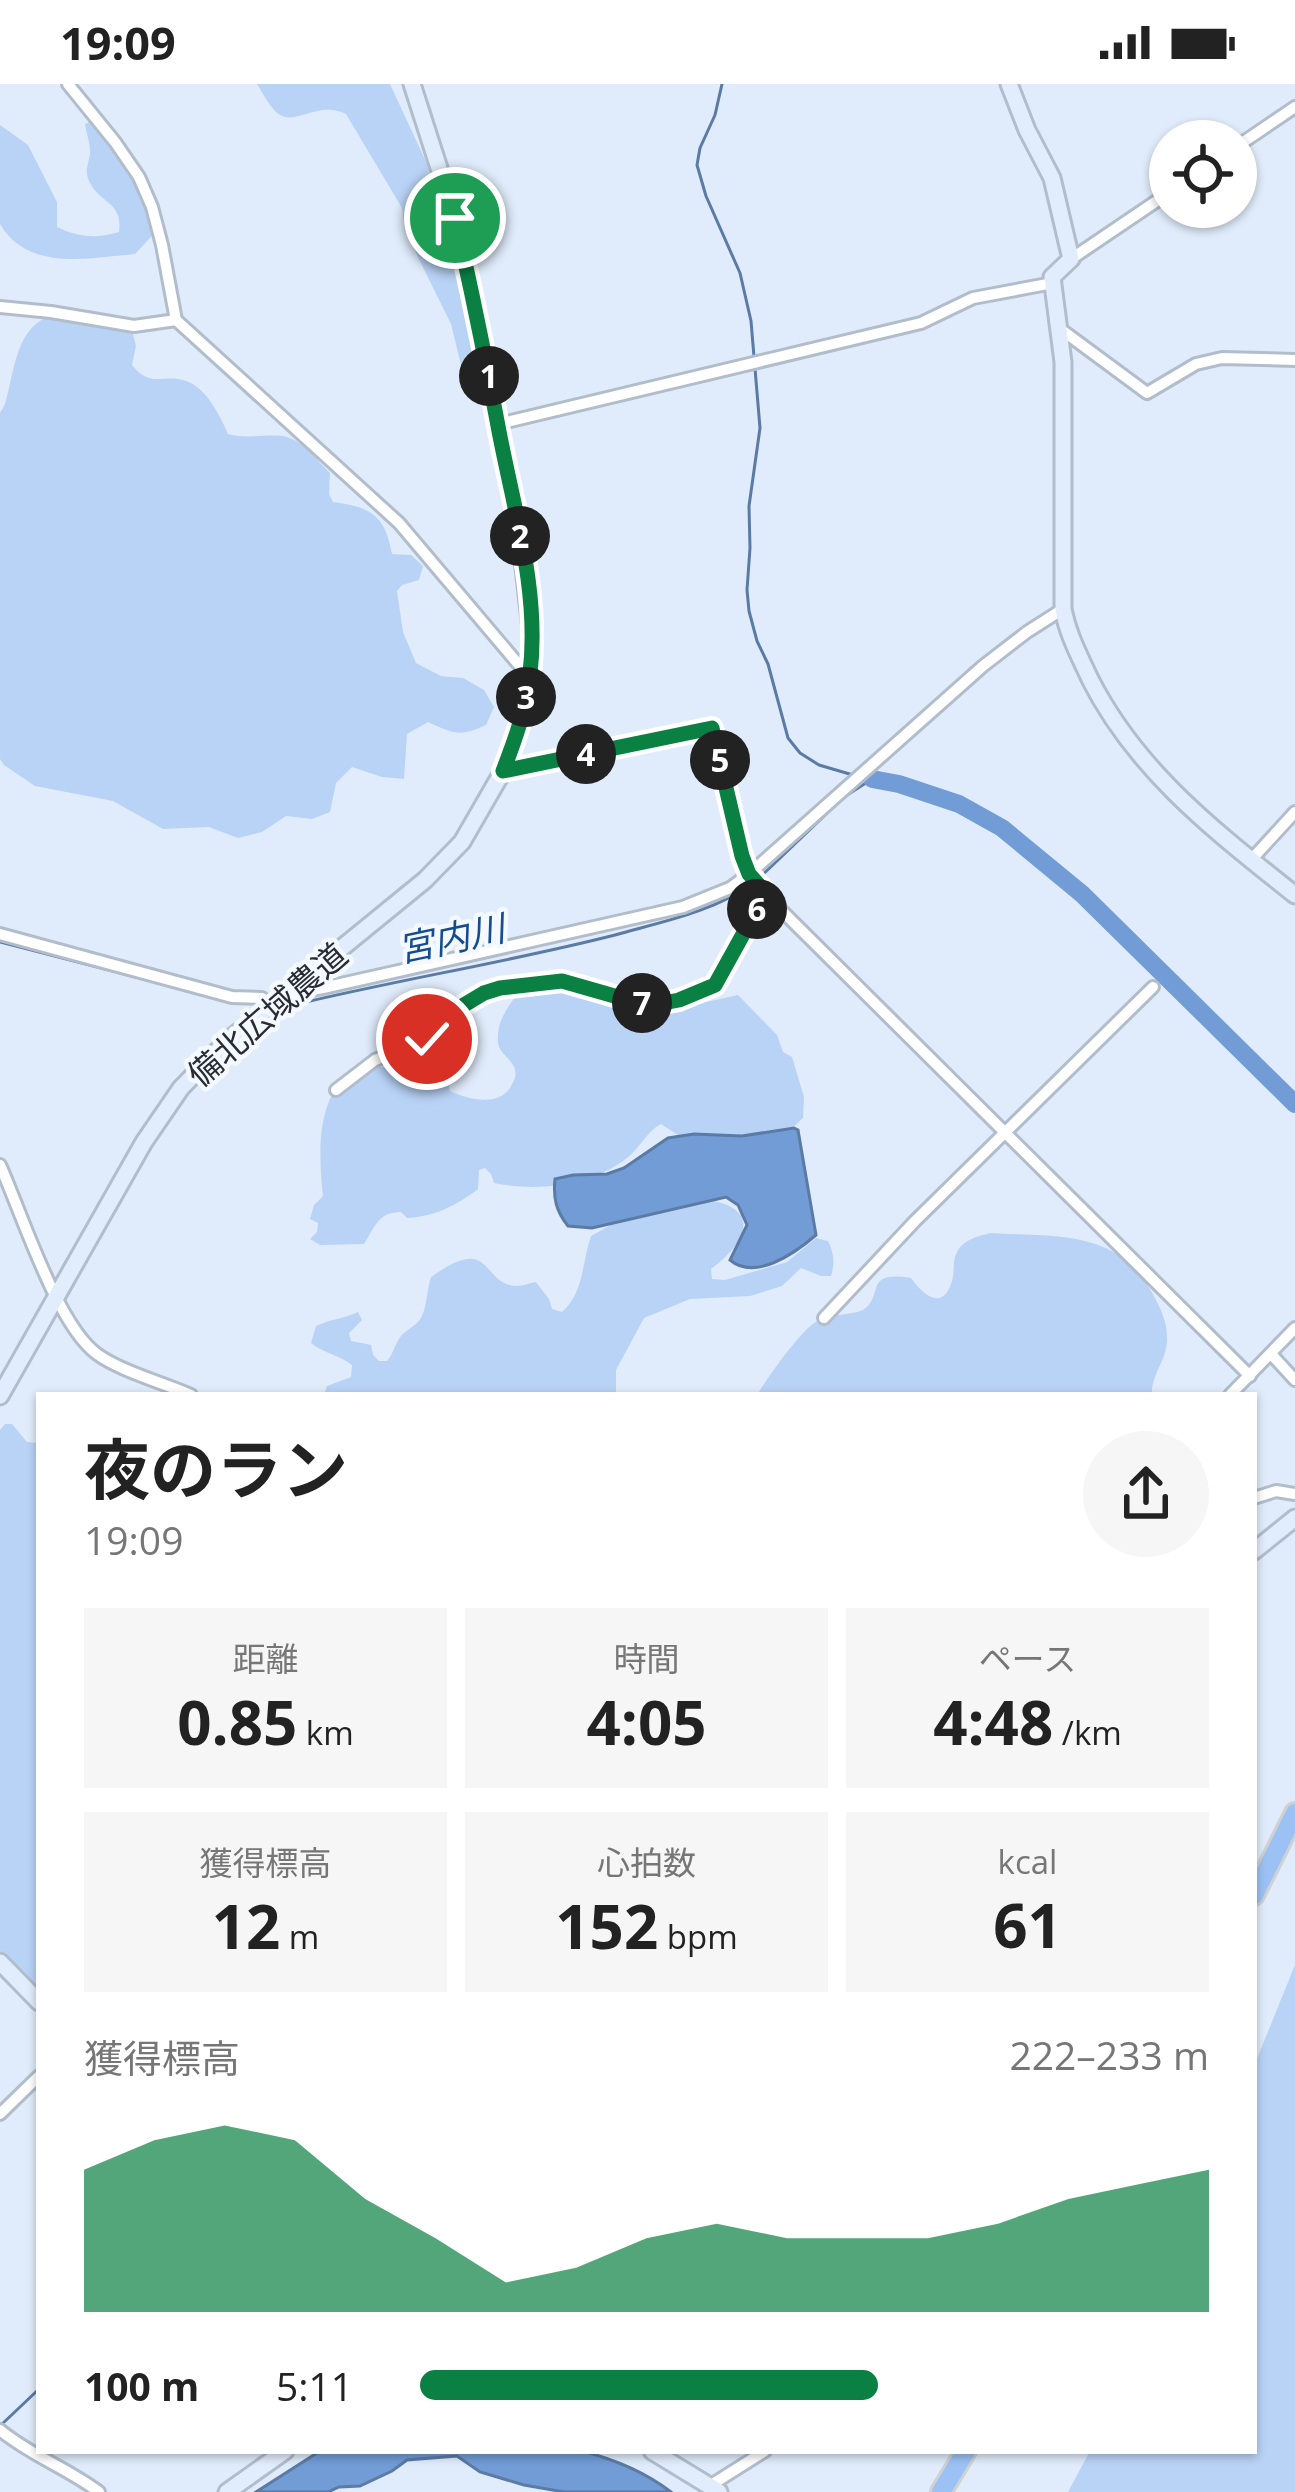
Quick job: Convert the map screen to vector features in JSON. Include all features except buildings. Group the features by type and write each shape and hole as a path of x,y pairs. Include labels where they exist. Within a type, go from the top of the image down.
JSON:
{"highway":[{"path":"1257,1889 1295,1813"},
{"path":"941,2492 965,2454"}],"street":[{"path":"68,84 139,176 162,244 176,320 399,523 530,678"},
{"name":"備北広域農道","path":"0,1396 165,1110 202,1066 271,1001 425,880 462,842 503,771 517,735 530,678 530,601 521,542 455,218 412,84"},
{"path":"1009,84 1052,178 1071,260"},
{"path":"1257,132 1295,107"},
{"path":"1149,206 1052,277 1063,362 1063,609 1076,653 1125,739 1175,796 1295,895"},
{"path":"498,424 921,323 973,298 1053,283"},
{"path":"0,307 134,326 176,320"},
{"path":"1059,328 1147,393 1196,364 1222,358 1295,360"},
{"path":"0,934 232,997 271,1001 710,898 749,874 983,666 1063,609"},
{"path":"503,771 712,728 749,874 1250,1376"},
{"path":"1251,860 1295,812"},
{"path":"336,1090 375,1060 427,1039 464,1005 500,988 562,981 658,1004 715,985 766,893"},
{"path":"824,1318 915,1221 1153,987"},
{"path":"0,1165 80,1340 101,1358 184,1392"},
{"path":"1233,1392 1295,1328"},
{"path":"1270,1354 1295,1379"},
{"path":"1257,1497 1276,1491 1295,1494"},
{"path":"1257,1549 1295,1518"},
{"path":"0,1963 36,1999"},
{"path":"0,2114 36,2079"},
{"path":"1,2431 36,2453"},
{"path":"38,2454 99,2492"},
{"path":"227,2492 281,2454"},
{"path":"657,2454 715,2489 762,2454"}],"shaded area":[{"path":"257,84 390,84 427,164 441,234 455,264 475,371 463,373 451,324 405,231 402,208 346,114 327,110 280,115"},
{"path":"93,121 135,180 154,229 151,237 135,254 98,258 43,256 26,250 0,224 0,125 28,145 57,202 57,227 95,236 119,232 119,222 87,175 90,150 85,124"},
{"path":"47,317 132,330 136,346 132,365 151,378 194,385 212,403 228,434 284,436 307,449 330,473 333,502 367,511 381,522 392,554 411,555 423,566 419,580 397,591 403,632 416,663 484,690 494,707 486,725 457,732 428,722 407,734 404,779 352,767 336,783 330,812 312,819 286,816 262,832 238,838 209,827 163,829 113,801 35,786 4,765 0,759 0,413 22,343"},
{"path":"569,985 670,1010 738,995 792,1057 804,1097 803,1118 790,1130 745,1139 684,1139 661,1124 627,1158 580,1181 511,1186 494,1183 485,1168 479,1170 478,1189 462,1200 427,1215 387,1215 364,1244 320,1245 310,1239 317,1232 318,1223 310,1219 314,1205 323,1196 324,1120 334,1092 350,1069 401,1067 413,1058 424,1029 439,1022 449,1038 450,1091 475,1099 500,1097 515,1075 498,1041 506,1011 520,990"},
{"path":"697,1199 717,1202 732,1207 743,1224 735,1246 711,1269 712,1279 725,1280 787,1262 816,1238 830,1245 831,1276 801,1268 782,1286 750,1296 690,1299 644,1318 616,1370 616,1392 325,1392 327,1386 351,1377 352,1365 311,1343 316,1326 358,1312 362,1320 349,1333 351,1341 371,1345 379,1361 387,1361 401,1336 422,1316 431,1277 466,1259 484,1264 505,1283 536,1282 552,1309 562,1312 578,1286 591,1236 627,1216"},
{"path":"990,1233 1058,1236 1119,1255 1150,1289 1163,1314 1167,1342 1152,1392 759,1392 810,1326 863,1310 880,1281 911,1278 927,1295 943,1296 960,1248"},
{"path":"12,1424 27,1442 36,1443 36,1984 20,1976 0,1951 0,1430"},
{"path":"1295,1965 1295,2492 1068,2492 1088,2454 1257,2454 1257,2059"}],"water":[{"path":"794,1128 816,1235 774,1262 751,1268 730,1260 747,1225 738,1205 726,1197 592,1228 568,1226 558,1210 555,1179 624,1168 668,1138 742,1136"},
{"path":"315,2454 592,2454 628,2467 671,2492 564,2492 480,2472 457,2456 407,2460 360,2486 328,2492 256,2492"}],"waterway":[{"name":"宮内川","path":"722,84 697,165 740,273 751,321 760,428 749,506 749,611 788,738 819,765 853,775"},
{"name":"宮内川","path":"760,877 844,797 872,779"},
{"name":"宮内川","path":"872,779 959,804 1002,828 1082,894 1295,1104"},
{"name":"宮内川","path":"282,1004 615,935 704,909 753,883"},
{"name":"宮内川","path":"0,942 202,994"},
{"path":"1,2425 36,2392"}],"route":[{"path":"427,1039 484,993 530,982 562,981 646,1004 679,1000 715,985 766,893 749,874 742,856 712,728 503,771 530,678 530,601 488,365 455,218"}]}
